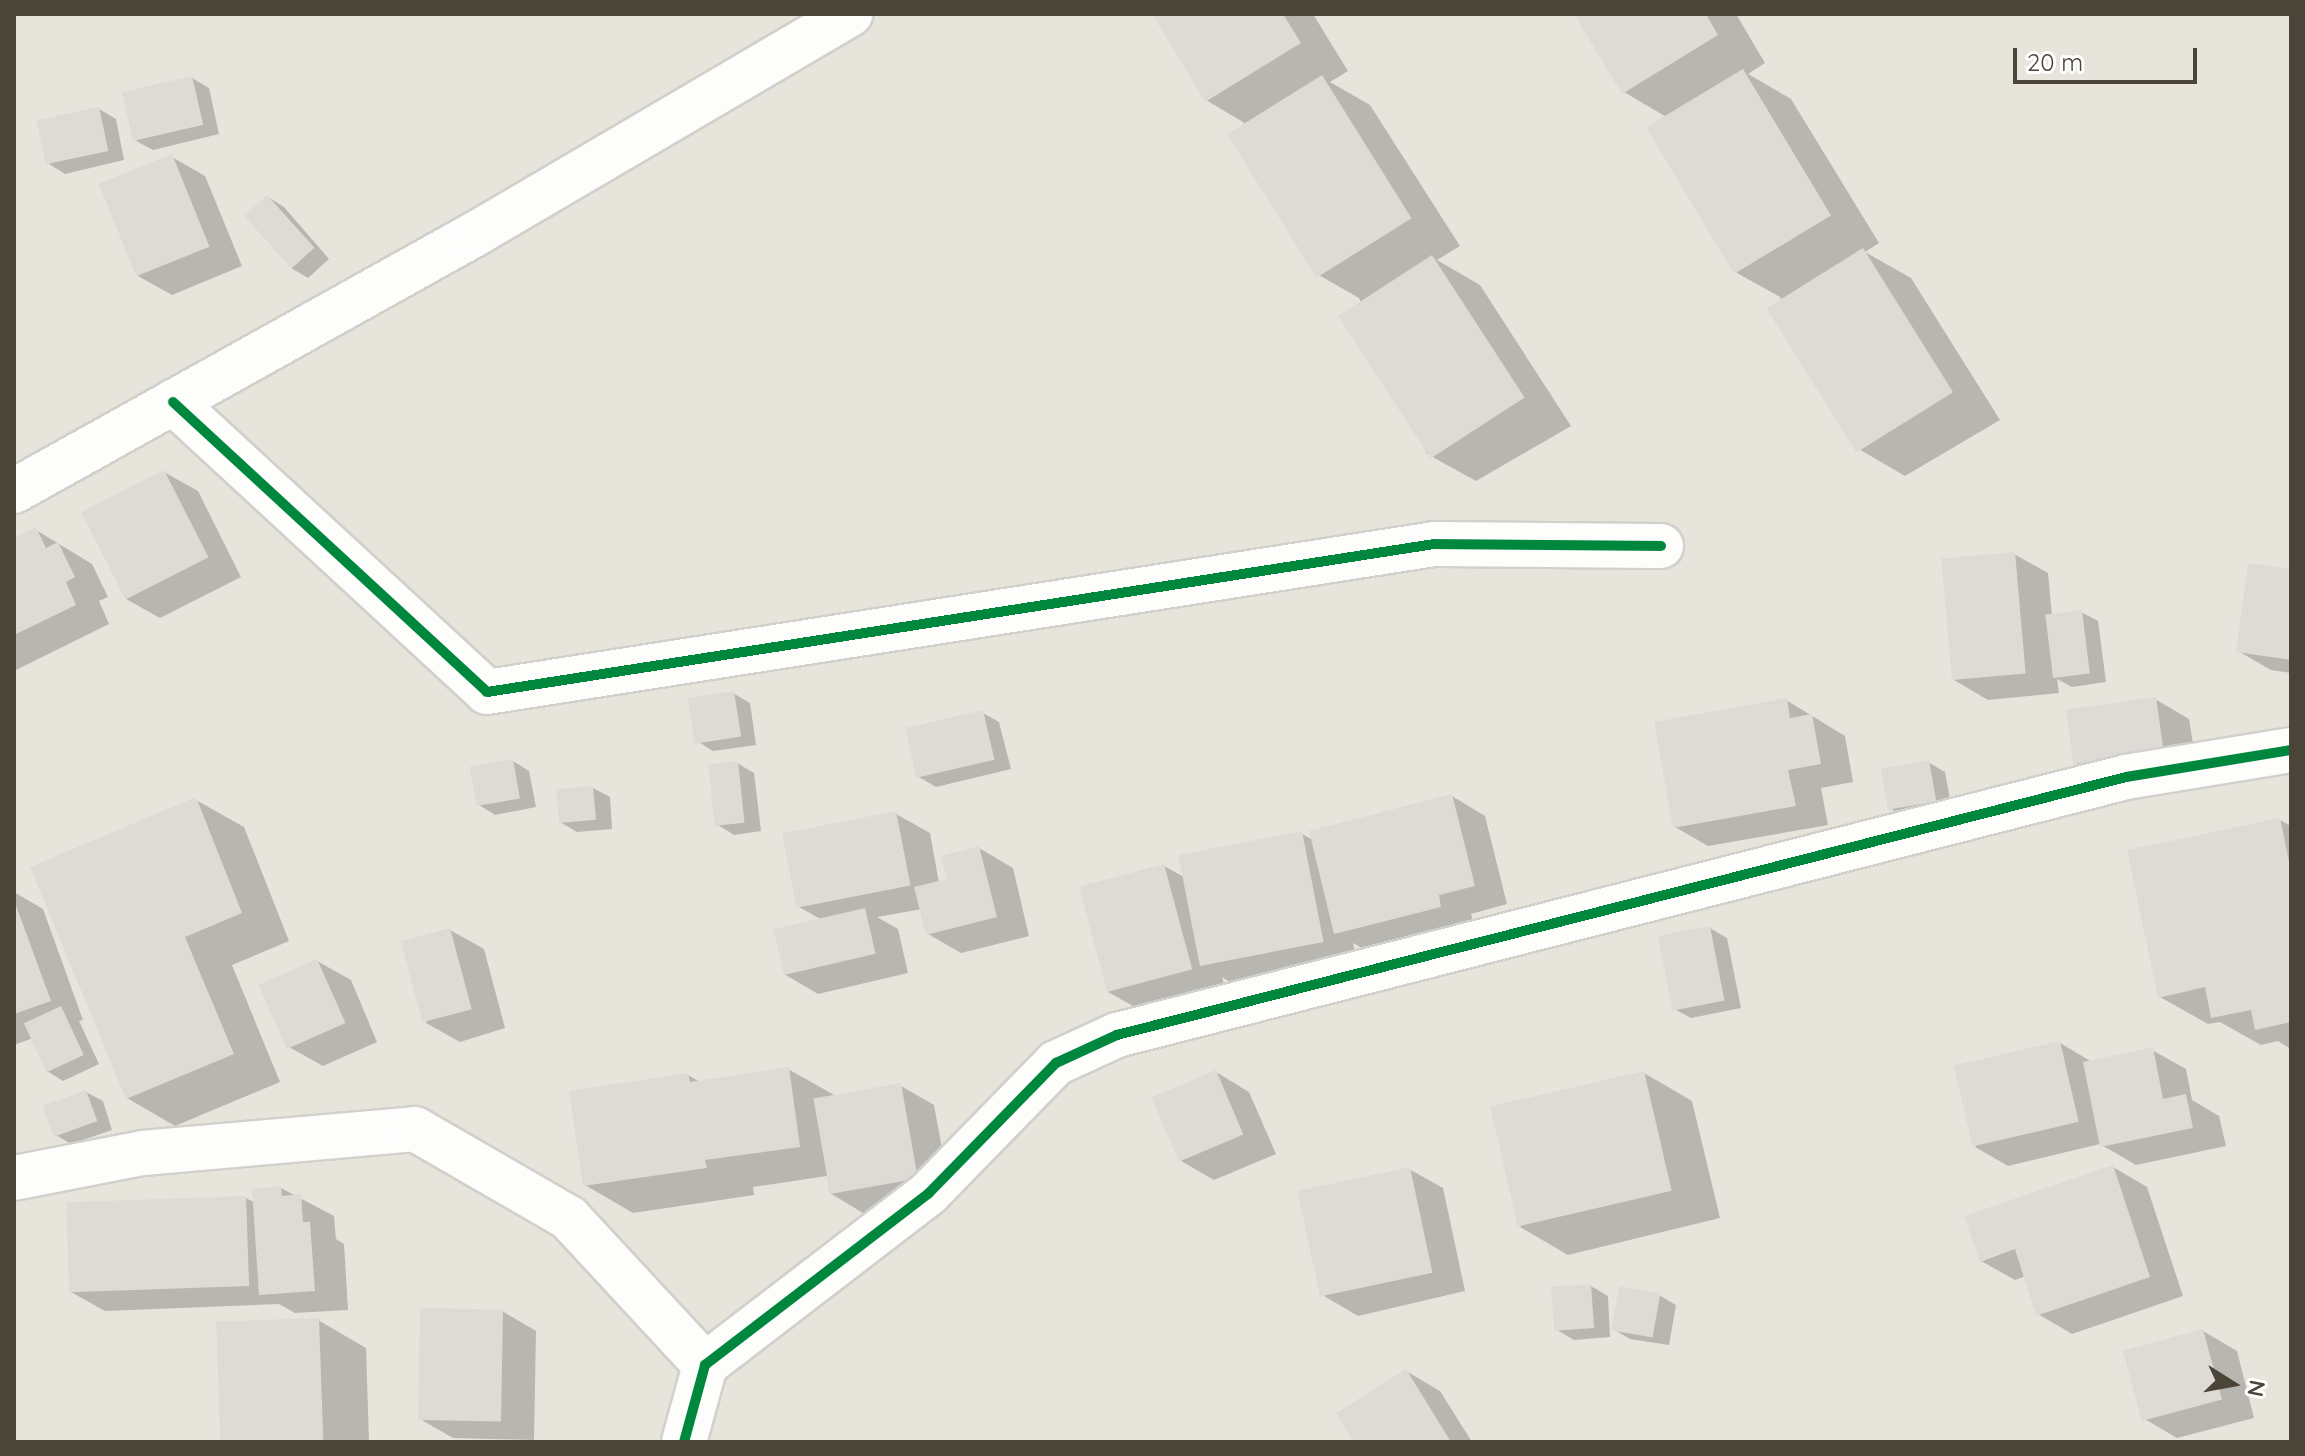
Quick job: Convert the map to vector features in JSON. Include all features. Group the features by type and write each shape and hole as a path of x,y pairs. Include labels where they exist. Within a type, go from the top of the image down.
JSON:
{"street":[{"path":"14,491 477,233 850,14"},
{"path":"173,402 487,692 1434,544 1661,546"},
{"path":"684,1442 705,1365 929,1193 1056,1063 1117,1035 2126,777 2291,750"},
{"path":"14,1178 143,1153 415,1129 569,1218 705,1365"}],"shaded area":[{"path":"14,14 2291,14 2291,1442 14,1442"}],"building":[{"path":"1152,14 1283,14 1301,43 1205,102"},
{"path":"1574,14 1706,14 1718,35 1622,94"},
{"path":"1743,69 1831,216 1734,274 1646,127"},
{"path":"1322,75 1412,218 1317,278 1227,134"},
{"path":"192,76 203,125 133,141 122,92"},
{"path":"99,107 108,151 46,164 36,120"},
{"path":"172,154 209,247 136,276 99,184"},
{"path":"267,195 315,248 291,269 244,216"},
{"path":"1863,248 1953,392 1856,453 1766,308"},
{"path":"1432,255 1525,398 1431,459 1338,316"},
{"path":"164,470 208,557 126,600 81,512"},
{"path":"36,527 46,548 58,542 75,577 66,582 76,605 14,635 14,538"},
{"path":"2015,552 2026,674 1952,680 1941,558"},
{"path":"2248,563 2291,569 2291,660 2236,652"},
{"path":"2082,610 2090,674 2053,678 2045,615"},
{"path":"734,691 741,736 695,744 688,698"},
{"path":"2156,697 2164,751 2074,764 2066,710"},
{"path":"1787,698 1790,718 1812,714 1821,764 1788,770 1796,806 1673,828 1654,722"},
{"path":"983,710 994,760 917,778 905,728"},
{"path":"513,759 520,798 477,806 470,767"},
{"path":"1929,760 1936,801 1888,810 1881,769"},
{"path":"738,761 744,823 715,826 708,764"},
{"path":"593,786 596,820 559,823 556,789"},
{"path":"1452,794 1475,886 1439,895 1441,907 1334,934 1309,831"},
{"path":"196,797 242,913 185,937 234,1054 126,1099 30,867"},
{"path":"896,811 911,886 797,908 782,833"},
{"path":"2280,818 2291,871 2291,1022 2255,1030 2251,1010 2211,1018 2205,987 2158,998 2127,850"},
{"path":"1302,831 1324,942 1200,966 1178,855"},
{"path":"979,846 997,917 926,935 914,887 947,879 941,856"},
{"path":"1164,864 1192,969 1107,992 1079,887"},
{"path":"14,900 51,1001 14,1014"},
{"path":"865,908 876,954 784,975 773,929"},
{"path":"1710,926 1725,1001 1672,1011 1658,936"},
{"path":"450,928 472,1009 422,1022 401,941"},
{"path":"317,959 345,1023 287,1049 259,985"},
{"path":"61,1006 84,1055 47,1072 24,1023"},
{"path":"2060,1041 2079,1122 1972,1146 1954,1066"},
{"path":"2153,1047 2163,1099 2186,1094 2193,1128 2100,1147 2083,1062"},
{"path":"789,1067 800,1147 705,1160 707,1168 583,1186 569,1091 688,1073 690,1082"},
{"path":"1216,1070 1243,1134 1179,1162 1152,1097"},
{"path":"1644,1071 1672,1191 1518,1226 1490,1107"},
{"path":"901,1083 918,1179 830,1194 813,1098"},
{"path":"86,1090 97,1121 54,1137 43,1106"},
{"path":"2113,1165 2150,1277 2036,1316 2015,1249 1980,1262 1964,1216"},
{"path":"1410,1167 1432,1273 1320,1297 1298,1191"},
{"path":"281,1186 282,1196 301,1194 303,1222 310,1222 315,1291 259,1295 252,1189"},
{"path":"246,1196 249,1286 69,1292 66,1202"},
{"path":"1591,1284 1594,1328 1554,1331 1551,1287"},
{"path":"1619,1286 1660,1293 1653,1338 1611,1330"},
{"path":"420,1308 503,1309 501,1421 418,1420"},
{"path":"319,1318 323,1442 220,1442 216,1322"},
{"path":"2203,1329 2222,1400 2142,1421 2123,1350"},
{"path":"1406,1369 1451,1442 1354,1442 1336,1413"}],"cycle path":[{"path":"173,402 487,692 1434,544 1661,546"},
{"path":"684,1442 705,1365 929,1193 1056,1063 1117,1035 2126,777 2291,750"}]}
